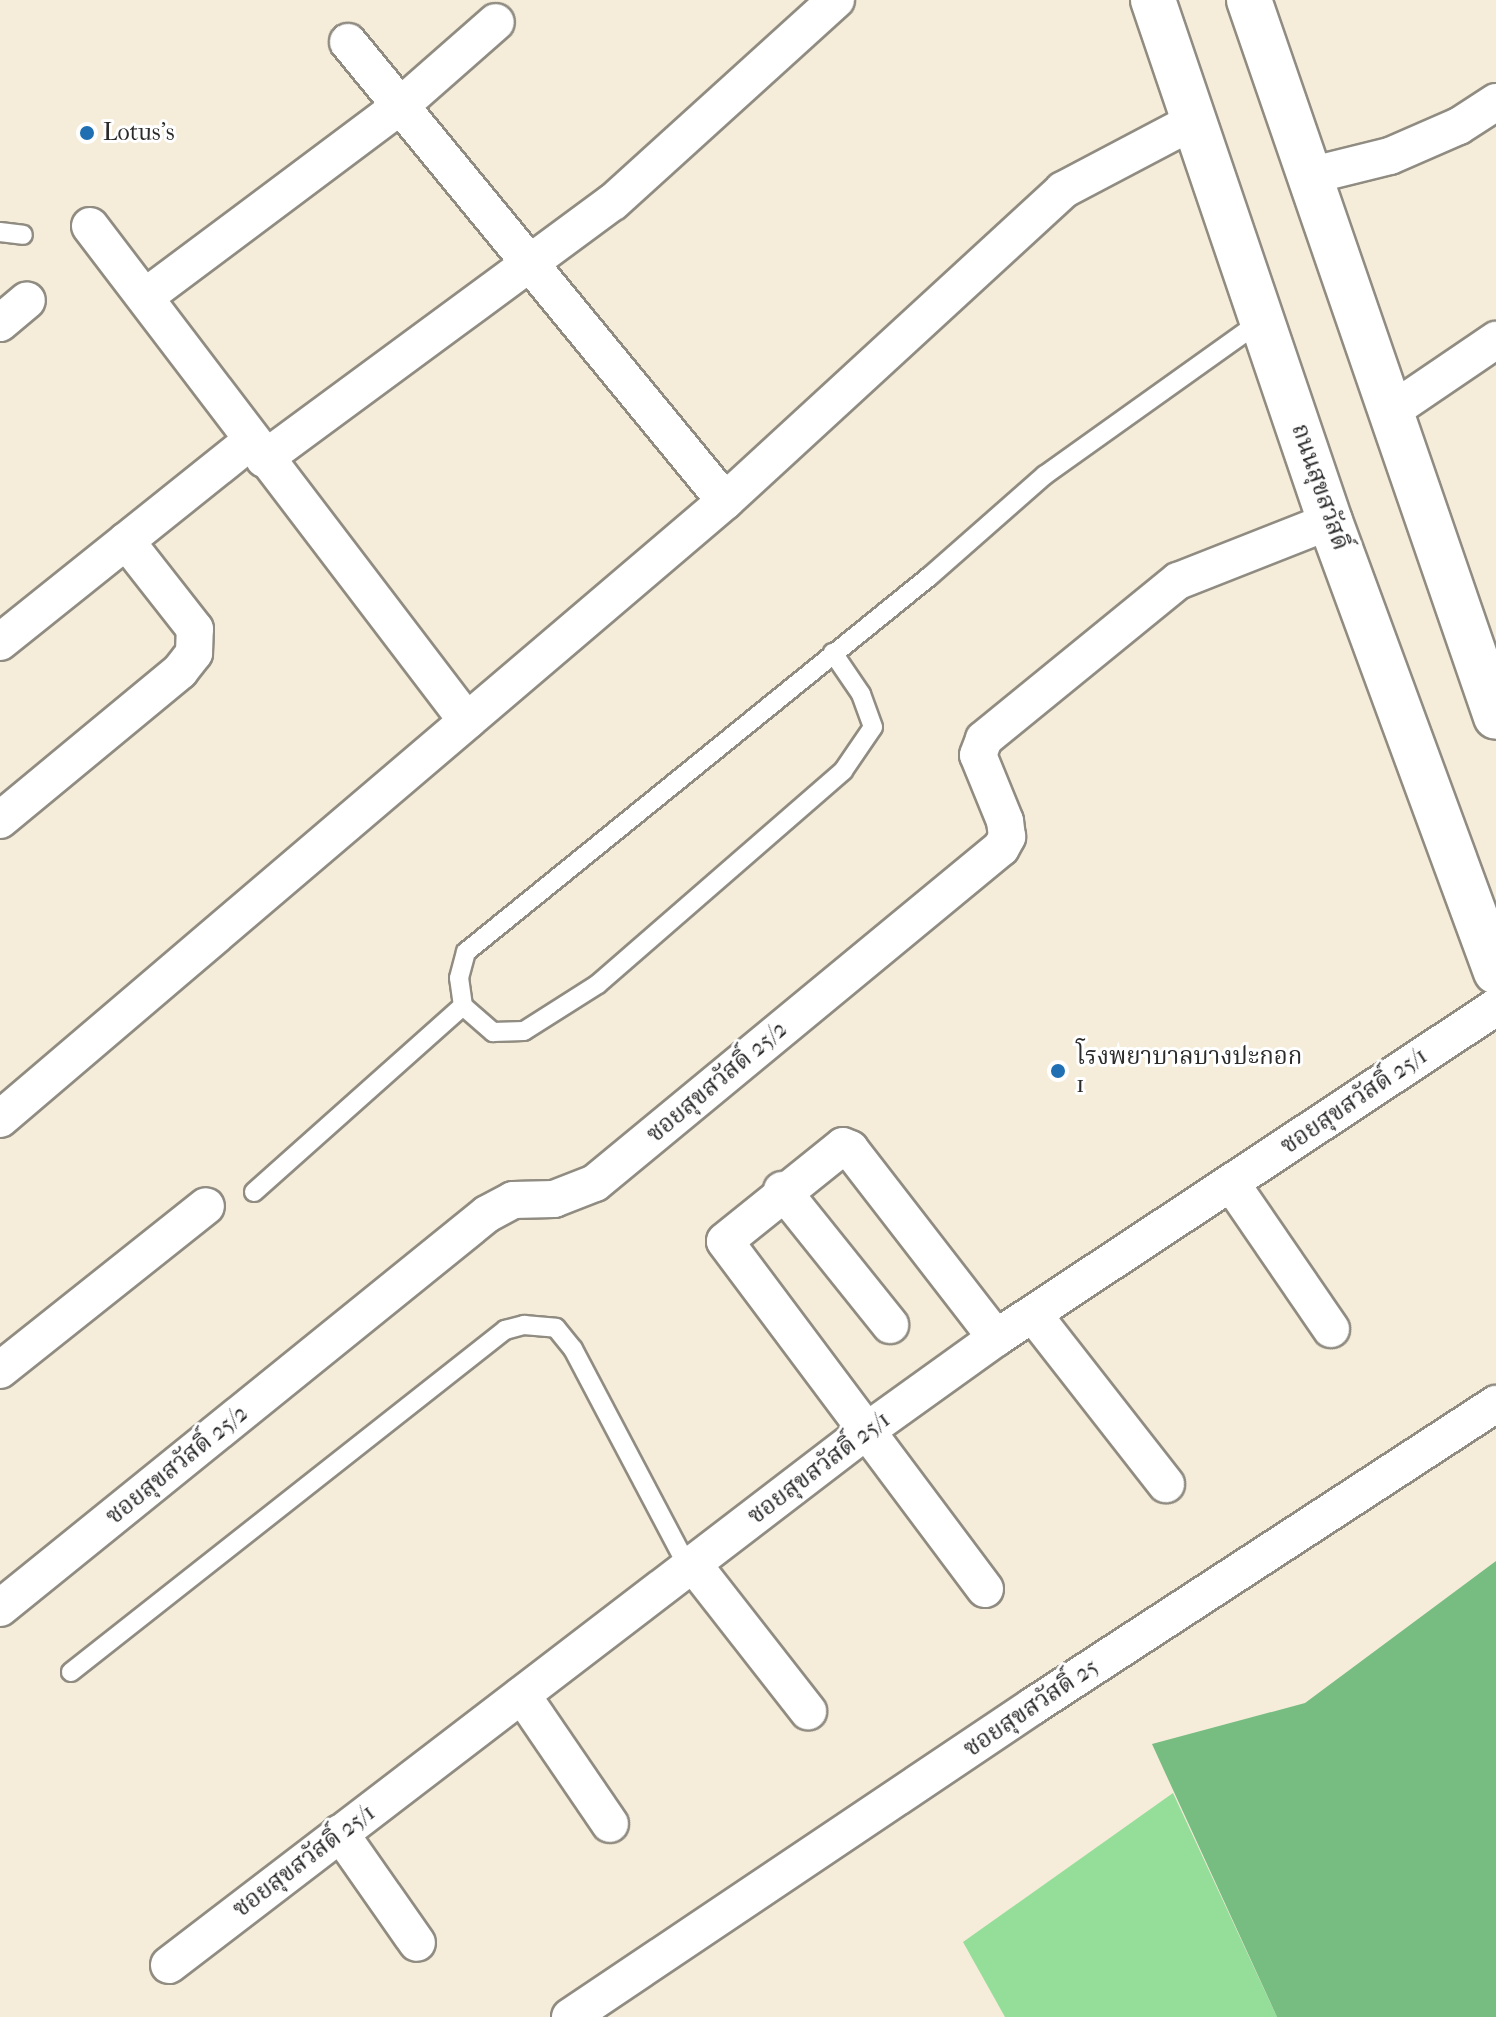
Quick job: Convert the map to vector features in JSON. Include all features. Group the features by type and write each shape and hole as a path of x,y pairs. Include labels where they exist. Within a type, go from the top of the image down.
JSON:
{"main road":[{"name":"ถนนสุขสวัสดิ์","path":"1153,0 1330,521 1496,971"},
{"path":"1249,0 1313,175 1496,717"}],"street":[{"path":"0,642 126,541 533,263 613,202 836,0"},
{"path":"145,297 398,108 496,22"},
{"path":"348,42 398,108 533,263 725,501"},
{"path":"1313,175 1390,156 1459,126 1496,102"},
{"path":"0,1119 725,501 1063,190 1194,121"},
{"path":"90,226 467,721"},
{"path":"1393,410 1496,340"},
{"name":"ซอยสุขสวัสดิ์ 25/2","path":"0,1608 487,1214 513,1200 554,1199 595,1183 1001,848 1007,837 1005,821 978,755 984,739 1178,581 1330,521"},
{"path":"0,820 180,671 194,653 195,629 126,541"},
{"name":"ซอยสุขสวัสดิ์ 25/1","path":"169,1965 865,1432 996,1338 1496,1007"},
{"path":"985,1589 727,1250 731,1231 835,1147 850,1149 996,1338"},
{"path":"1231,1183 1331,1329"},
{"path":"782,1190 890,1325"},
{"path":"0,1370 206,1206"},
{"path":"1033,1314 1166,1484"},
{"name":"ซอยสุขสวัสดิ์ 25","path":"570,2017 1020,1714 1496,1404"},
{"path":"691,1566 808,1711"},
{"path":"522,1695 610,1824"},
{"path":"340,1833 417,1943"}],"lane":[{"path":"0,232 23,235"},
{"path":"833,653 861,694 873,727 843,771 598,984 524,1031 493,1032 463,1006 459,978 466,952 833,653 1045,475 1263,320"},
{"path":"254,1192 463,1006"},
{"path":"71,1672 505,1330 524,1325 556,1328 573,1349 691,1566"}],"green space":[{"path":"1496,1561 1496,2017 1277,2017 1152,1744 1305,1703"},
{"path":"1173,1793 1277,2017 1005,2017 963,1942"}],"place":[{"name":"Lotus's","path":"87,133"},
{"name":"โรงพยาบาลบางปะกอก 1","path":"1058,1071"}]}
